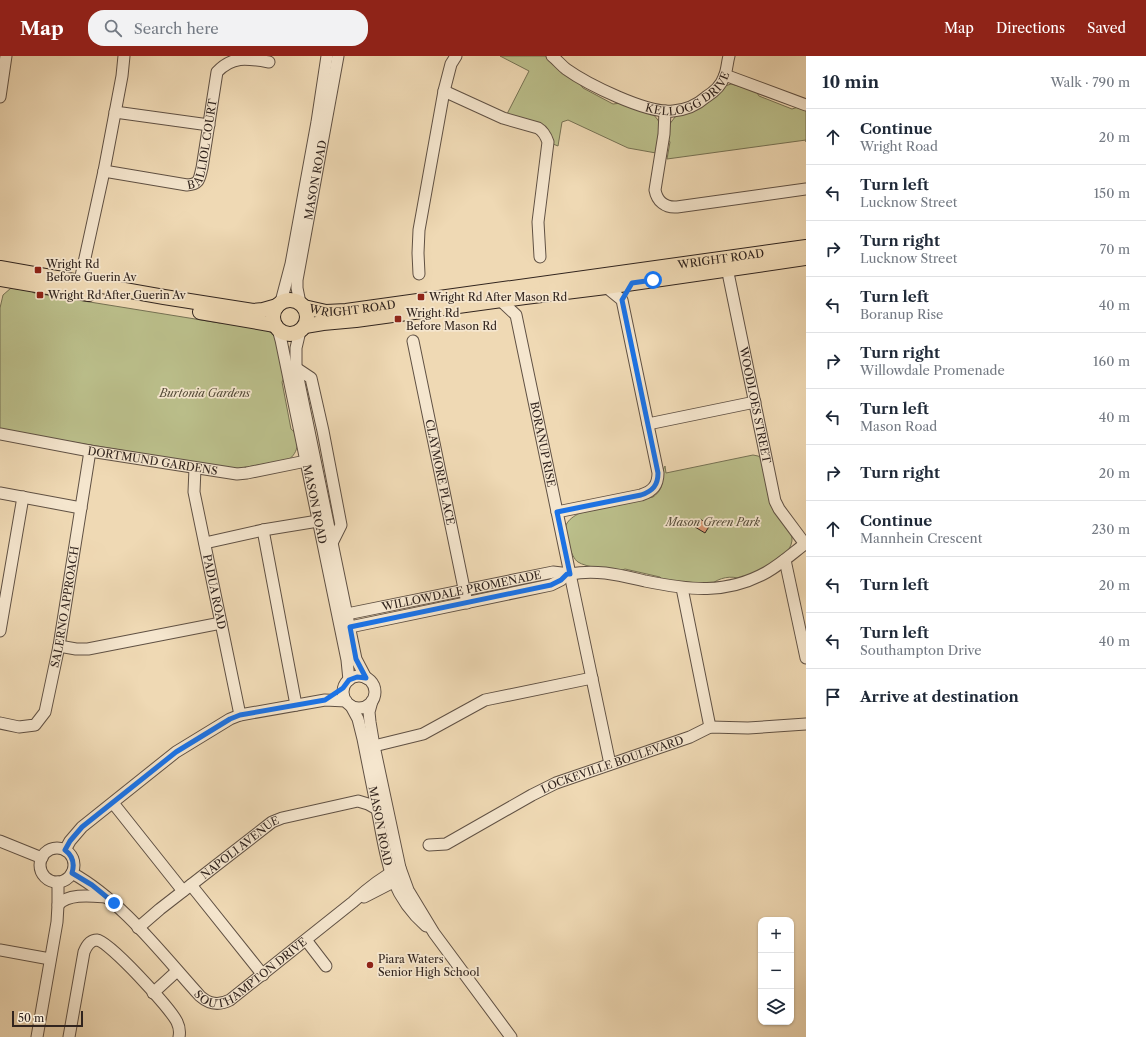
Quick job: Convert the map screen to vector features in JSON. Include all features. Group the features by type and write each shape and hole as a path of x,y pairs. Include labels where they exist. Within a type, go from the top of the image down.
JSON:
{"main road":[{"name":"WRIGHT ROAD","path":"302,328 323,323 356,320 632,283 806,247"},
{"name":"WRIGHT ROAD","path":"302,305 326,312 346,312 726,264 806,258"},
{"path":"0,275 78,288 276,327 282,332 288,334 294,334 302,328 307,316 302,305 291,300 263,310 253,311 78,288"},
{"path":"276,327 272,315 279,304"}],"street":[{"path":"0,97 6,56"},
{"path":"78,288 104,171 124,56"},
{"name":"BALLIOL COURT","path":"104,171 188,185 195,184 199,181 209,125 215,77 221,67 232,58 239,56 269,62"},
{"name":"MASON ROAD","path":"279,304 291,264 317,122 327,56"},
{"name":"MASON ROAD","path":"302,305 297,288 297,280 338,56"},
{"path":"419,274 419,230 444,90 451,64 456,56"},
{"name":"KELLOGG DRIVE","path":"552,56 566,68 612,95 644,106 665,111 680,110 697,104 714,92 720,85 725,75 806,105"},
{"path":"725,75 729,56"},
{"path":"444,90 503,118 538,128 542,130 547,138 548,142 538,222 540,257"},
{"path":"665,111 664,134 655,190 658,199 663,204 677,208 806,189"},
{"path":"115,112 209,125"},
{"name":"WOODLOES STREET","path":"726,264 775,501 779,509 806,544"},
{"path":"622,300 632,283"},
{"path":"557,512 649,493 658,480 658,473 622,300 606,287"},
{"path":"500,300 516,315 525,297"},
{"name":"BORANUP RISE","path":"516,315 557,512 568,574 610,764"},
{"name":"MASON ROAD","path":"276,327 306,461 347,660 346,684"},
{"name":"MASON ROAD","path":"302,328 296,352 296,368 356,659 366,678"},
{"name":"CLAYMORE PLACE","path":"413,341 467,603"},
{"path":"648,424 755,402"},
{"name":"DORTMUND GARDENS","path":"0,434 90,451 237,474 306,461"},
{"name":"SALERNO APPROACH","path":"0,723 19,727 35,725 45,712 59,646 90,451"},
{"name":"PADUA ROAD","path":"196,468 194,492 240,715"},
{"path":"0,493 81,508"},
{"path":"0,631 23,497"},
{"path":"205,543 263,530 318,521"},
{"path":"263,530 296,705"},
{"name":"WILLOWDALE PROMENADE","path":"347,614 554,572 568,574 597,571 682,588 701,590 720,588 739,583 767,572 806,544"},
{"path":"785,560 806,658"},
{"name":"WILLOWDALE PROMENADE","path":"350,627 551,585 561,580 568,574"},
{"path":"682,588 710,727"},
{"path":"59,646 76,649 88,649 221,624"},
{"path":"65,850 70,841 82,827 112,803 181,749 230,719 240,715 325,700 348,704 359,708 364,707 372,701 374,689 372,684 366,678 357,677 325,700"},
{"path":"374,746 423,734 485,700 592,678"},
{"path":"346,684 344,697 348,704"},
{"name":"MASON ROAD","path":"372,701 369,712 370,722 397,875"},
{"name":"MASON ROAD","path":"348,704 358,720 377,809 397,875 434,933 511,1037"},
{"name":"LOCKEVILLE BOULEVARD","path":"430,845 446,844 556,783 690,737 710,727 748,728 806,724"},
{"path":"358,801 366,795 372,786"},
{"path":"358,801 377,809"},
{"name":"NAPOLI AVENUE","path":"138,928 272,822 282,818 358,801"},
{"path":"112,803 263,975"},
{"path":"0,840 42,858"},
{"path":"54,848 65,850 74,863 72,873 68,877 58,882 52,881 43,874 40,863 42,858 45,853 54,848"},
{"name":"SOUTHAMPTON DRIVE","path":"72,873 92,885 106,897 138,928 200,996 210,1003 215,1004 225,1003 230,1000 353,902 397,875"},
{"path":"37,1037 57,922 58,882"},
{"path":"58,905 67,898 94,896 106,897"},
{"path":"306,940 326,966"},
{"path":"69,1037 84,952 87,946 94,941 102,942 113,950 153,993 176,1020 180,1037"},
{"path":"0,950 50,959"},
{"path":"153,993 177,971"}],"green space":[{"path":"500,56 546,56 583,88 613,104 621,103 653,114 658,120 660,126 656,153 628,148 568,120 562,122 558,146 553,144 507,114 529,71"},
{"path":"731,84 756,91 759,96 792,109 798,107 806,110 806,140 667,159 670,142 667,138 669,125 675,117 725,86"},
{"name":"Burtonia Gardens","path":"11,288 220,323 225,320 272,333 275,336 284,378 282,382 291,429 297,440 295,453 288,460 235,469 0,430 0,308 3,295"},
{"name":"Mason Green Park","path":"753,455 762,458 792,537 791,545 787,552 773,564 740,579 733,577 725,578 712,584 663,580 660,577 625,569 620,571 592,567 581,564 575,560 569,545 566,525 576,515 653,497 658,493 662,485 663,470 665,466 666,473"}],"building":[{"path":"700,519 710,525 705,533 695,527"}],"place":[{"name":"Wright Rd Before Guerin Av","path":"38,270"},
{"name":"Wright Rd After Guerin Av","path":"40,295"},
{"name":"Wright Rd After Mason Rd","path":"421,297"},
{"name":"Wright Rd Before Mason Rd","path":"398,319"},
{"name":"Piara Waters Senior High School","path":"370,965"}],"route":[{"path":"114,903 92,885 72,873 74,863 72,858 65,850 70,841 82,827 176,752 214,728 240,715 325,700 343,688 349,680 357,677 366,678 356,659 350,627 507,595 551,585 561,580 567,574 570,574 557,512 641,495 649,493 653,489 658,480 658,473 622,300 632,283 653,280"}]}
